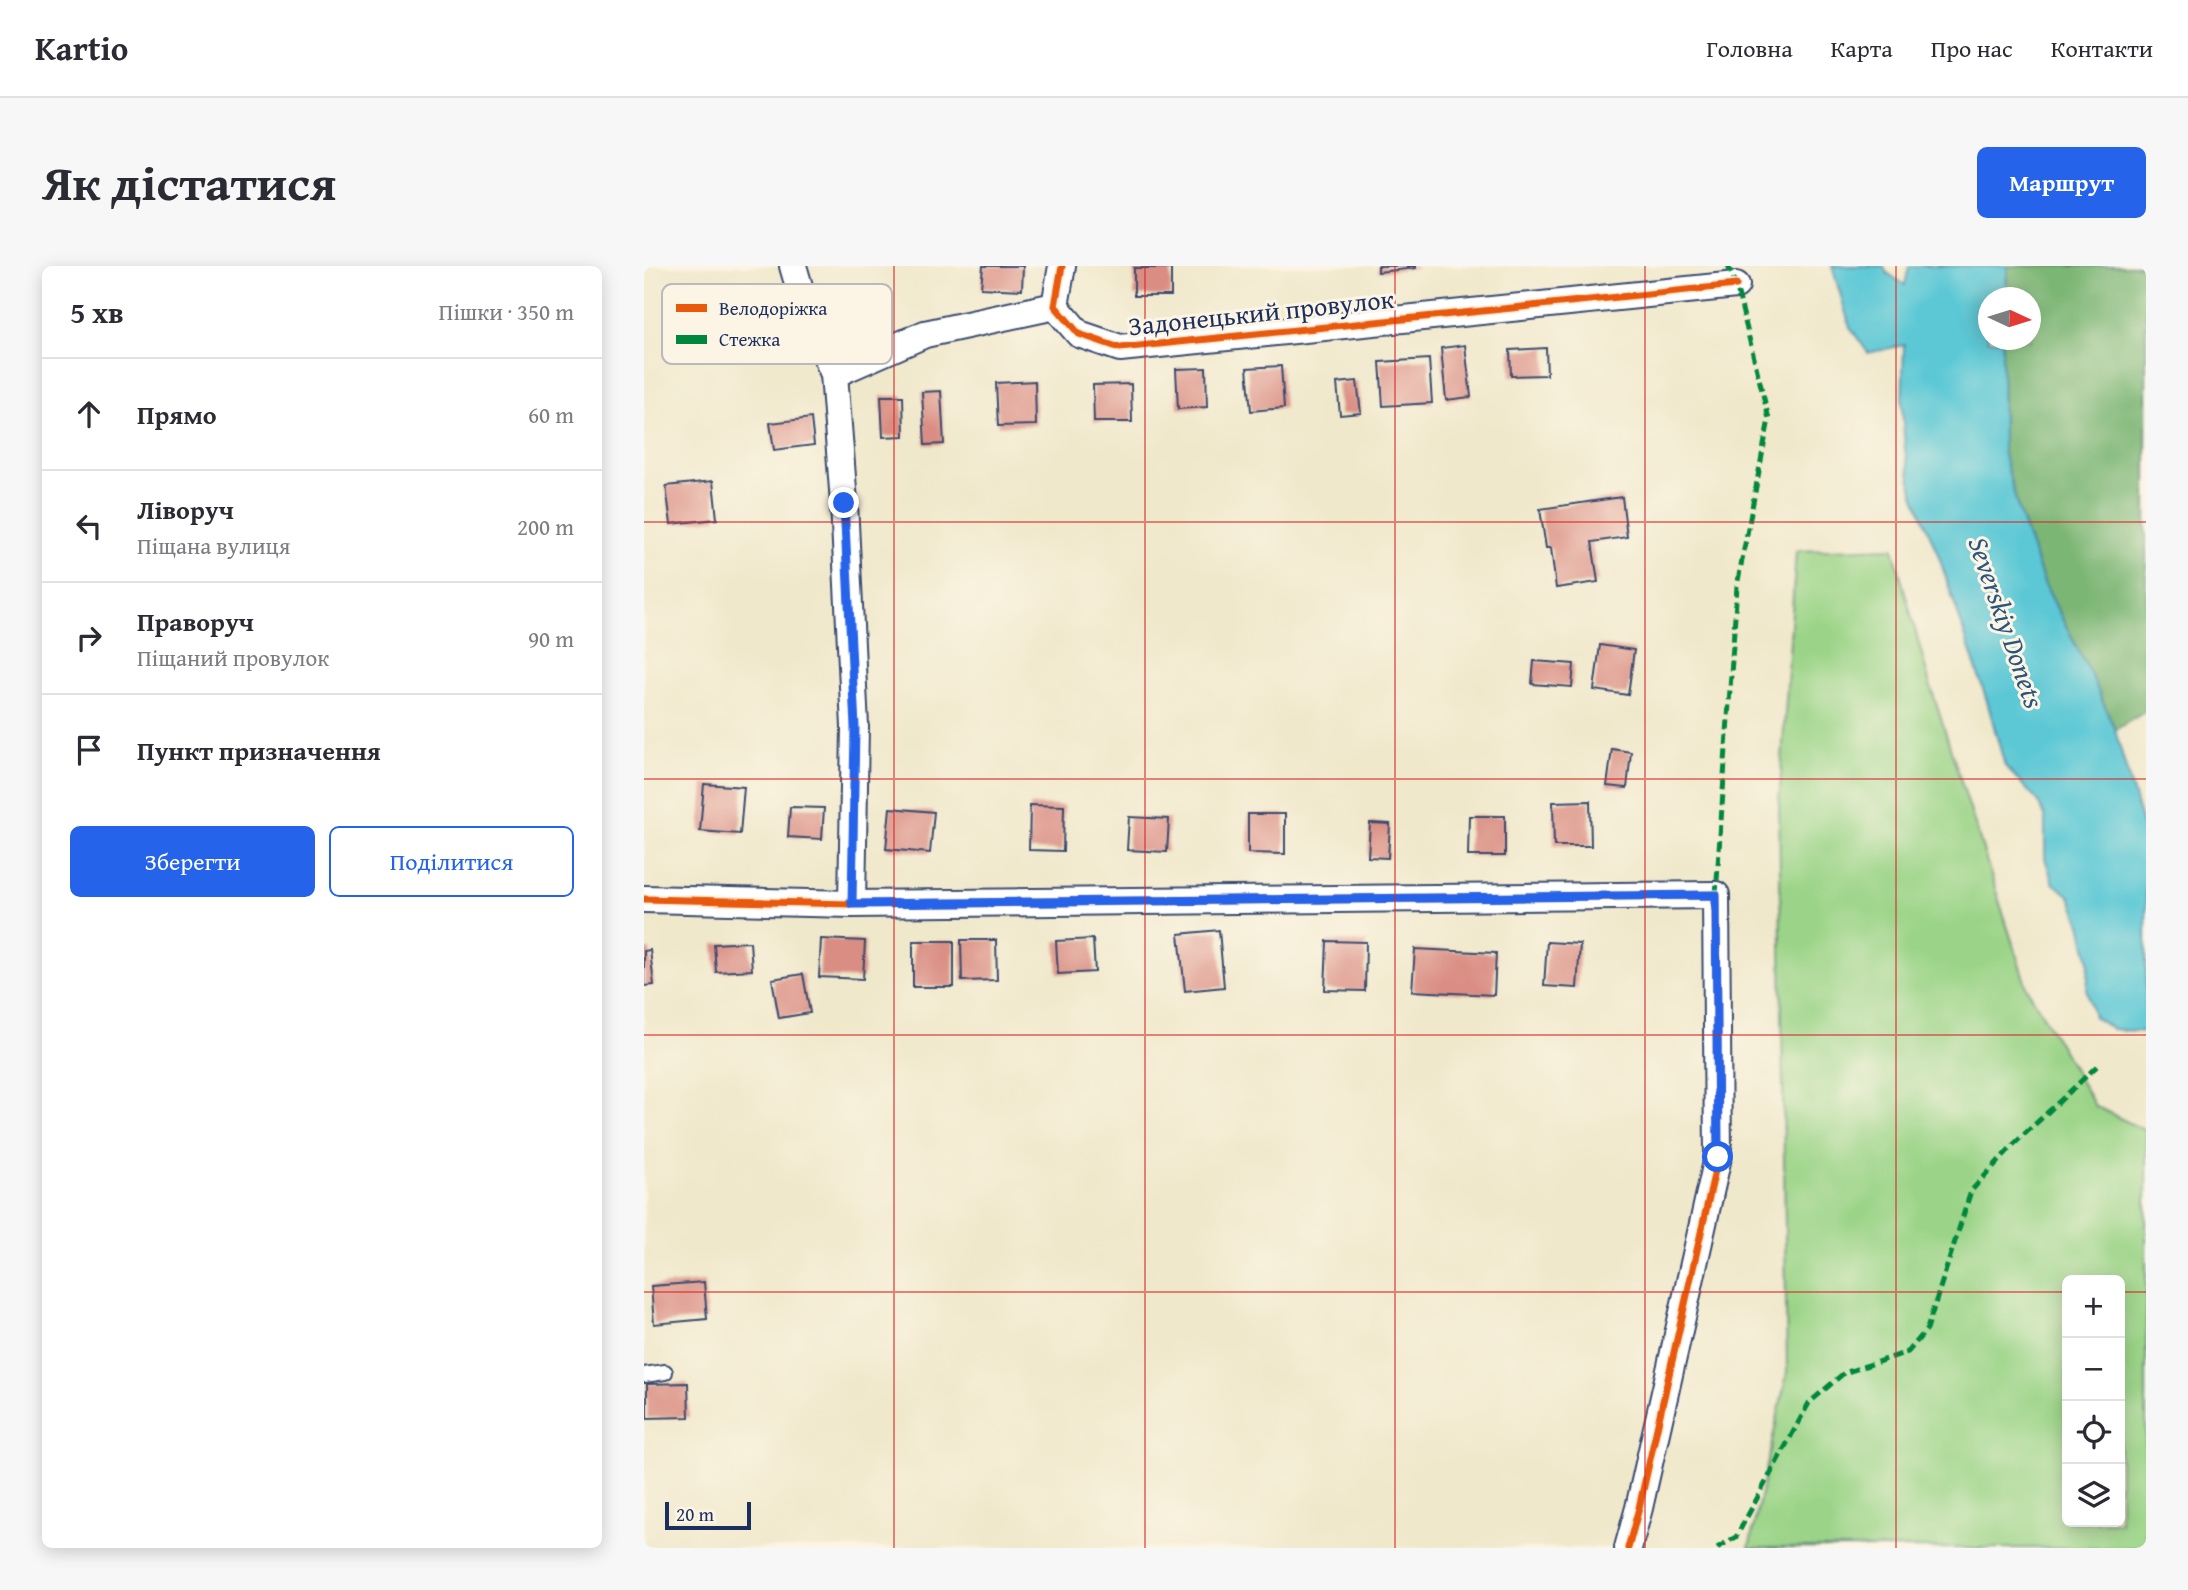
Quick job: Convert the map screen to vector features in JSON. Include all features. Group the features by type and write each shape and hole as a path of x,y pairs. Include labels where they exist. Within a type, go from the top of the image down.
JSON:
{"street":[{"path":"793,266 798,284"},
{"path":"892,349 925,334 1055,306 1062,266"},
{"name":"Задонецький провулок","path":"1055,306 1079,334 1120,348 1736,285"},
{"path":"830,364 834,374 844,503 855,727 852,904"},
{"path":"834,374 857,364"},
{"path":"644,899 852,904 1716,895 1718,1157 1628,1548"}],"lane":[{"path":"644,1375 665,1373"}],"green space":[{"path":"2008,266 2146,266 2146,711 2115,730 2093,679 2044,583 2019,512 2003,452 2002,350 2041,350 2041,287 2006,287"},
{"path":"1893,548 1929,681 2027,988 2095,1106 2146,1131 2146,1548 1749,1548 1787,1373 1779,804 1796,551"}],"water":[{"name":"Severskiy Donets","path":"1832,266 1884,266 1886,272 1905,285 1909,266 2008,266 2006,287 1978,287 1978,350 2002,350 2003,452 2019,512 2044,583 2093,679 2115,730 2146,838 2146,1032 2112,1029 2094,1017 2087,991 2089,962 2082,927 2070,896 2053,883 2045,858 2045,816 2037,800 2005,766 1987,701 1939,557 1913,492 1905,450 1902,406 1904,345 1868,353 1850,327"}],"building":[{"path":"983,266 1023,266 1022,290 981,288"},
{"path":"1378,266 1416,266 1416,268 1378,272"},
{"path":"1134,268 1171,268 1171,296 1134,296"},
{"path":"1465,345 1471,397 1446,400 1441,348"},
{"path":"1546,348 1547,375 1511,376 1510,350"},
{"path":"1429,359 1432,403 1383,406 1380,362"},
{"path":"1281,366 1284,408 1251,411 1247,368"},
{"path":"1206,368 1207,407 1178,409 1176,369"},
{"path":"1035,381 1036,425 998,426 996,383"},
{"path":"1357,381 1361,413 1340,415 1337,383"},
{"path":"1131,384 1132,422 1094,422 1093,385"},
{"path":"941,391 944,444 925,445 922,392"},
{"path":"881,396 903,396 904,436 883,437"},
{"path":"811,418 814,445 774,450 770,423"},
{"path":"713,481 717,519 671,524 666,486"},
{"path":"1622,497 1627,537 1592,542 1598,582 1556,588 1551,548 1546,548 1540,509"},
{"path":"1600,645 1634,650 1628,695 1594,690"},
{"path":"1534,661 1574,664 1572,687 1532,684"},
{"path":"1612,749 1631,752 1627,788 1607,786"},
{"path":"704,784 744,787 740,834 700,831"},
{"path":"1590,801 1591,846 1554,846 1553,802"},
{"path":"1030,805 1064,806 1063,851 1029,850"},
{"path":"790,807 824,808 822,839 788,837"},
{"path":"890,808 934,812 930,853 886,849"},
{"path":"1248,814 1285,814 1285,854 1248,853"},
{"path":"1469,816 1505,816 1505,856 1468,856"},
{"path":"1129,817 1169,819 1167,852 1127,850"},
{"path":"1370,823 1390,824 1388,858 1368,857"},
{"path":"1219,930 1224,987 1185,991 1179,934"},
{"path":"821,939 865,941 863,979 819,977"},
{"path":"1093,939 1095,972 1058,974 1056,941"},
{"path":"961,940 996,940 997,980 962,981"},
{"path":"913,941 954,941 954,987 913,987"},
{"path":"1327,941 1366,942 1365,991 1325,990"},
{"path":"750,942 752,970 716,972 714,944"},
{"path":"1547,942 1580,944 1577,988 1544,986"},
{"path":"1415,949 1496,953 1494,995 1412,991"},
{"path":"650,950 654,985 644,986 644,951"},
{"path":"803,974 810,1013 779,1018 772,979"},
{"path":"704,1282 707,1319 654,1324 651,1286"},
{"path":"688,1383 689,1417 647,1418 647,1384"}],"marked path":[{"path":"1716,895 1737,586 1769,419 1736,285 1728,266"},
{"path":"1717,1548 1736,1537 1809,1403 1844,1373 1908,1352 1927,1329 1971,1191 2014,1144 2097,1066"}],"cycle path":[{"path":"1062,266 1055,306 1079,334 1120,348 1736,285"},
{"path":"644,899 852,904 1716,895 1718,1157 1628,1548"}],"route":[{"path":"844,503 855,727 852,904 1716,895 1718,1157"}]}
